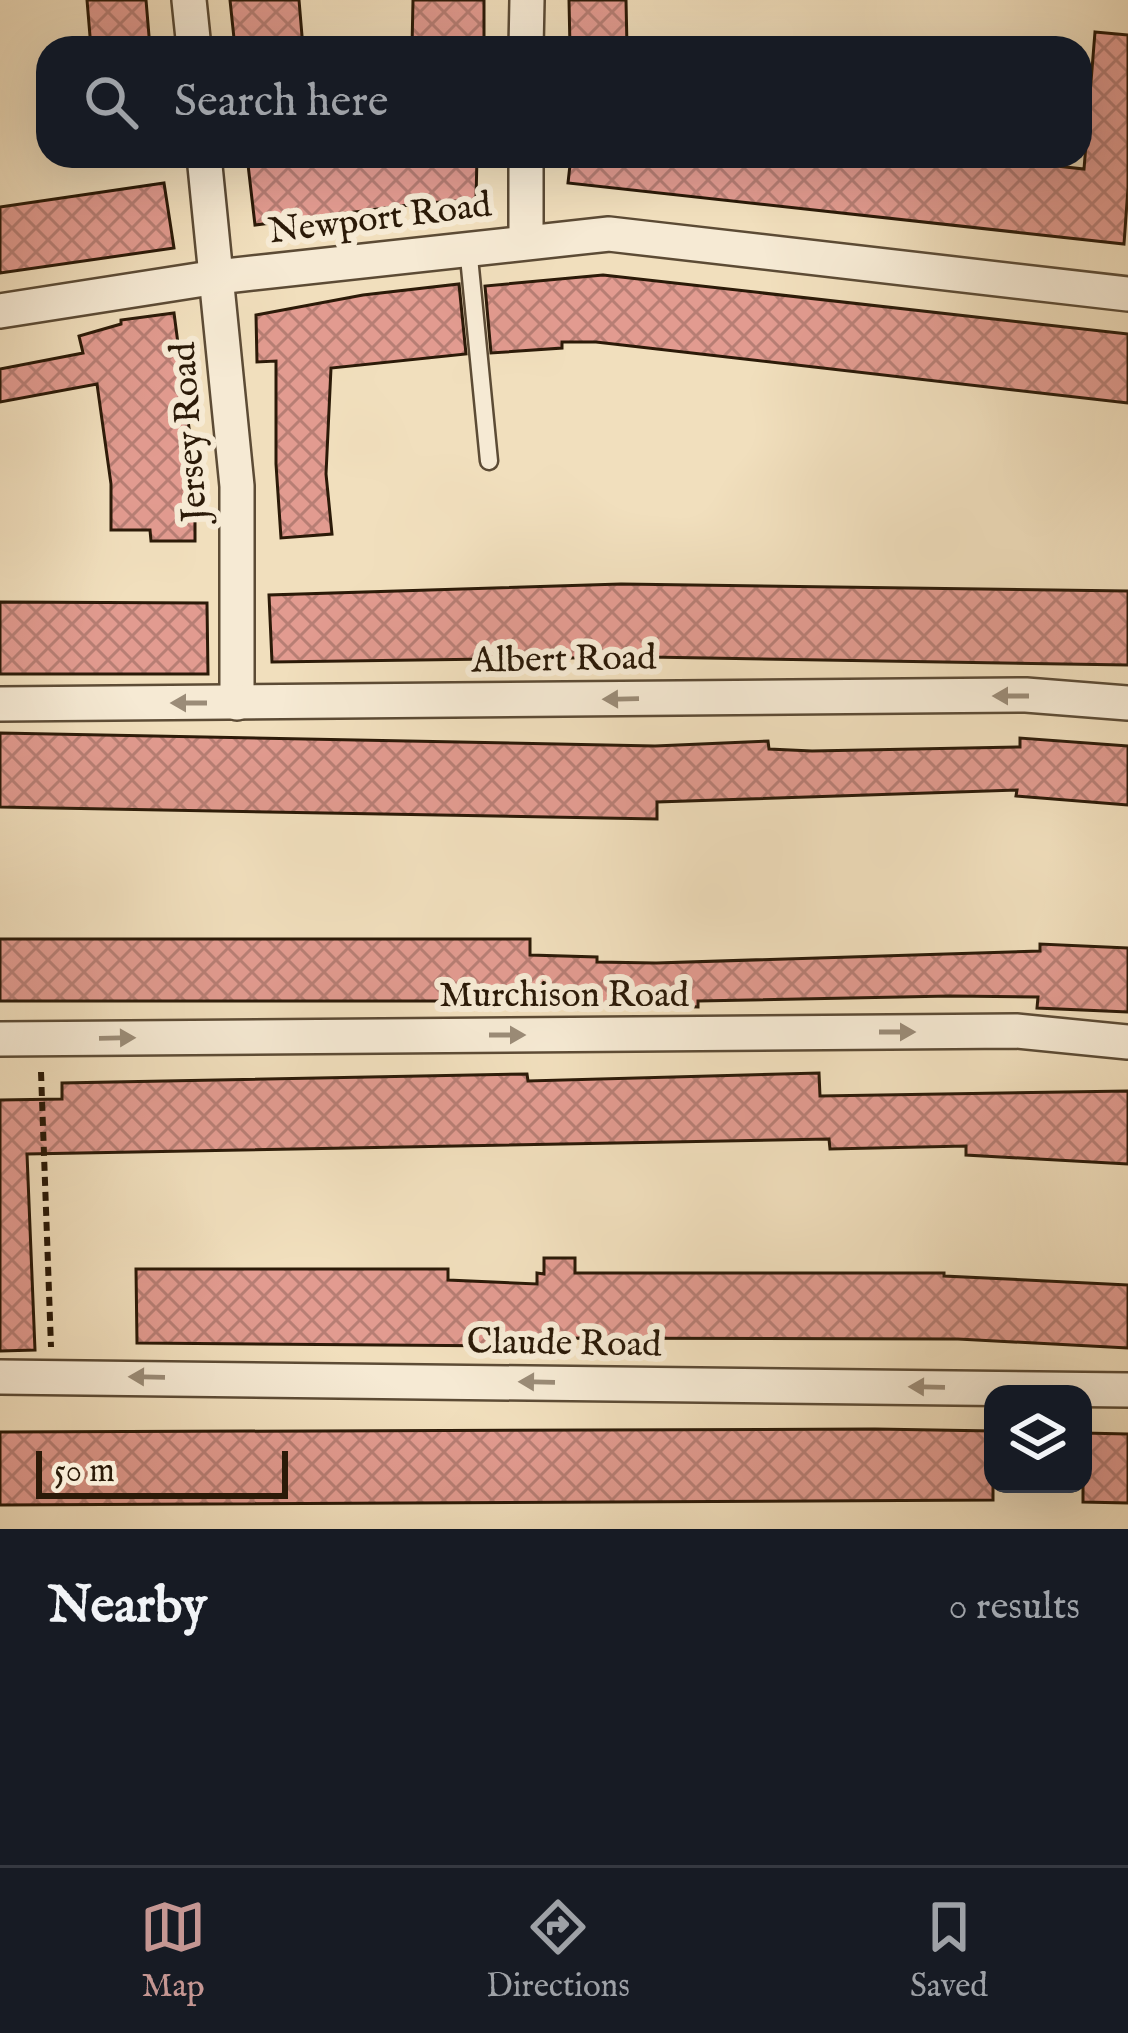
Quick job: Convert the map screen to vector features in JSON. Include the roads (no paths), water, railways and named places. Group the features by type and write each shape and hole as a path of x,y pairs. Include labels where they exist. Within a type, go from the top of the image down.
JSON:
{"street":[{"path":"189,0 193,36"},
{"path":"526,0 526,36"},
{"name":"Jersey Road","path":"206,168 237,486 237,703"},
{"path":"526,168 526,240"},
{"name":"Newport Road","path":"0,311 217,278 609,234 1128,294"},
{"name":"Albert Road","path":"0,704 1026,695 1128,704"},
{"name":"Murchison Road","path":"0,1039 1016,1030 1128,1042"},
{"name":"Claude Road","path":"0,1377 1128,1390"}],"lane":[{"path":"468,247 489,461"}]}
